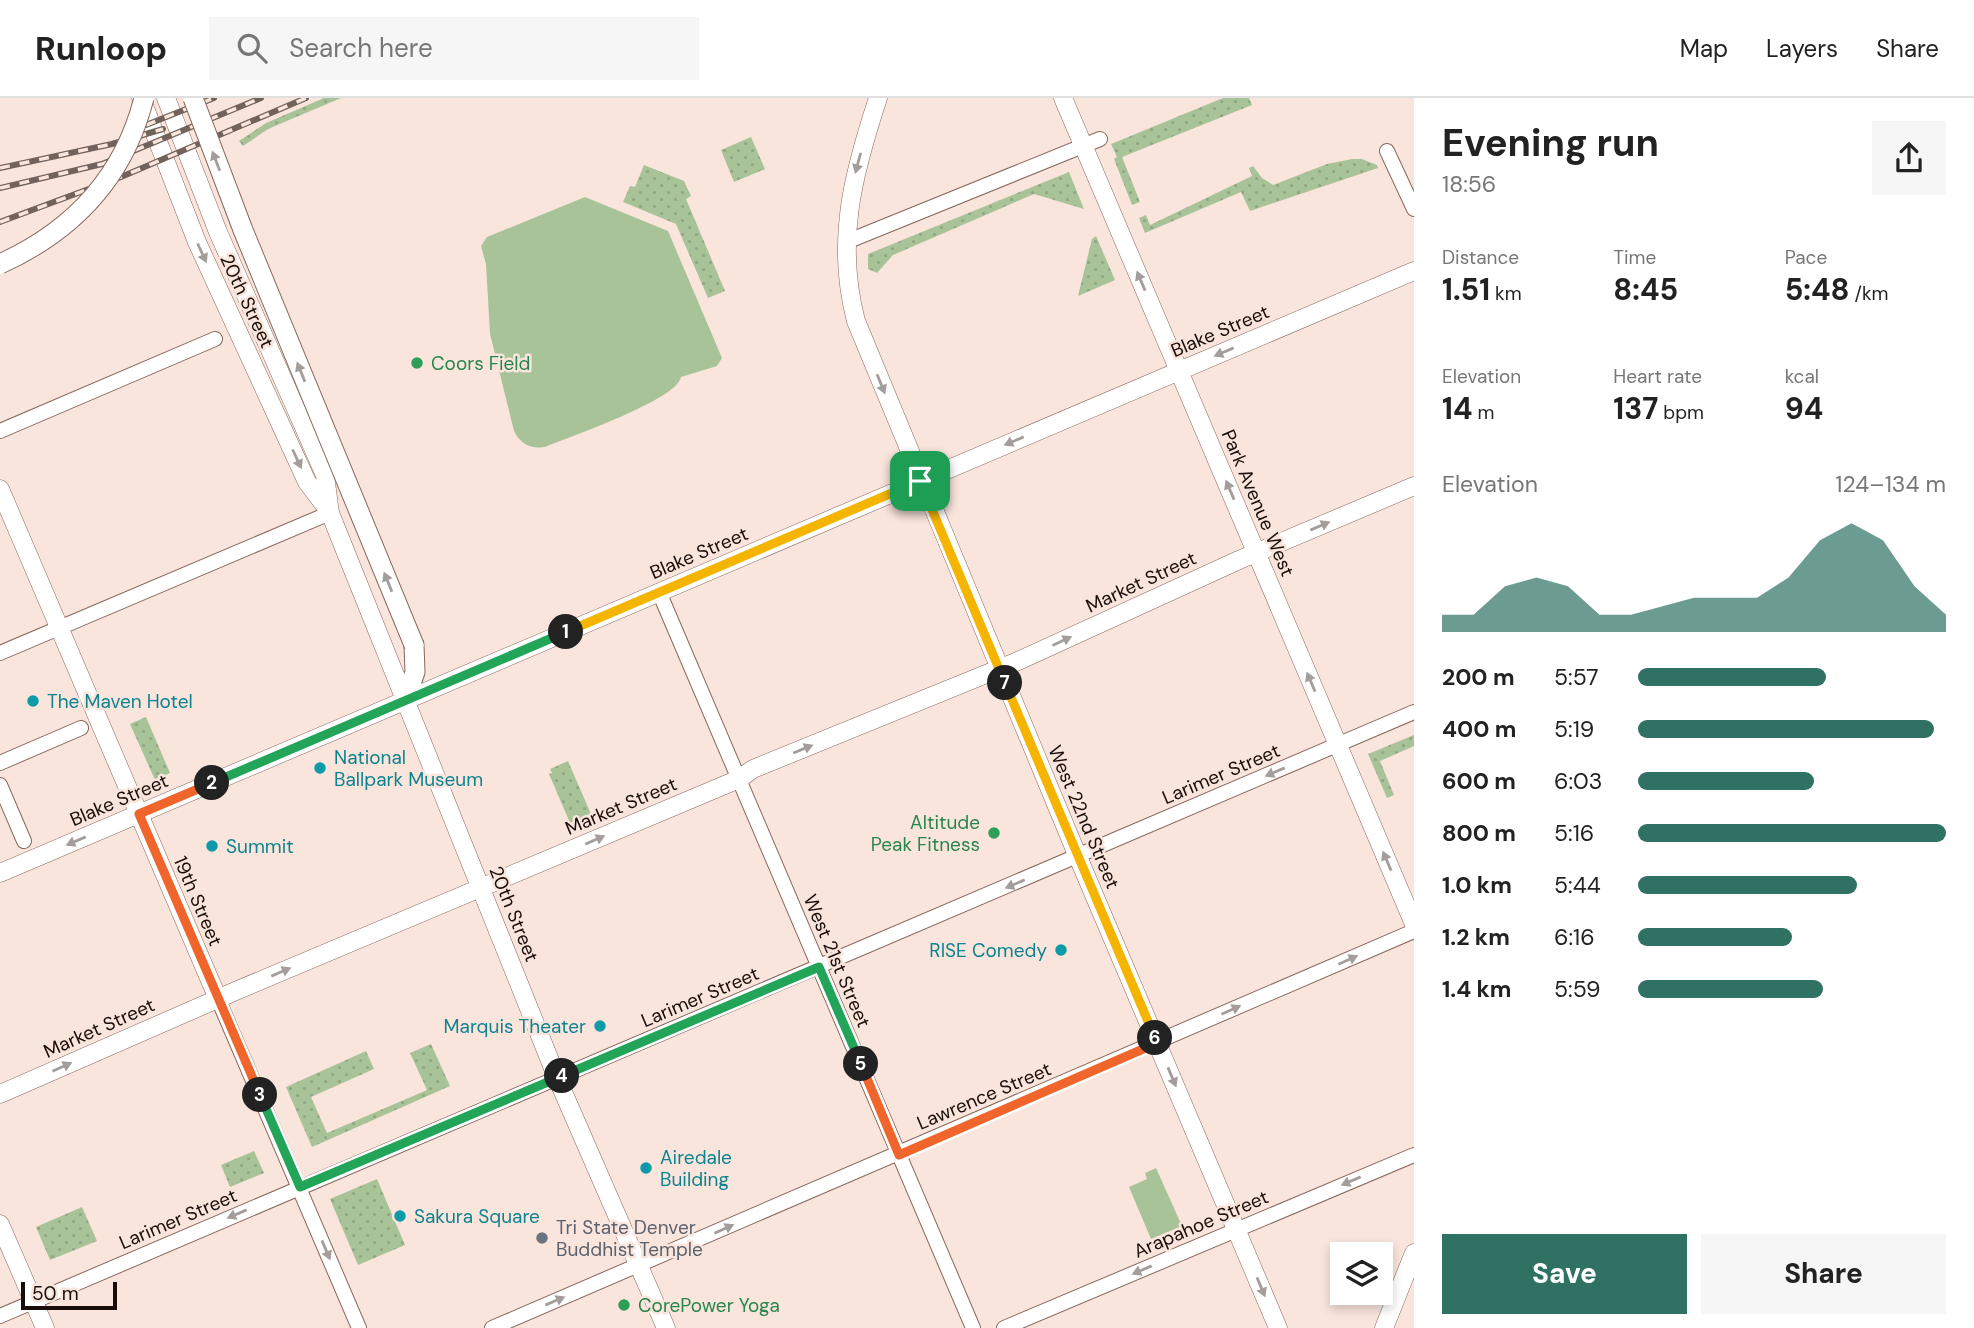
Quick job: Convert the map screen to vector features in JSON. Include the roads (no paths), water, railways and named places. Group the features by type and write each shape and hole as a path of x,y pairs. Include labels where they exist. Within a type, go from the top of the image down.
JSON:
{"highway":[{"path":"0,264 58,232 85,208 120,159 132,134 142,98"},
{"path":"192,98 243,230 414,645 415,672 405,701"}],"main road":[{"name":"20th Street","path":"142,98 202,254 307,482 330,513"},
{"name":"20th Street","path":"166,98 218,232 325,475 330,513 557,1078 666,1328"},
{"path":"846,242 850,194 878,98"},
{"name":"Park Avenue West","path":"1063,98 1092,149 1179,371 1414,924"},
{"name":"West 22nd Street","path":"846,242 850,295 856,321 920,481 1279,1328"},
{"name":"Blake Street","path":"0,873 405,701 663,601 920,481 1414,271"},
{"name":"Market Street","path":"0,1094 739,779 753,769 999,669 1414,486"},
{"name":"19th Street","path":"0,489 218,999"},
{"path":"0,1224 45,1328"},
{"path":"1384,1328 1414,1253"}],"street":[{"path":"846,242 1092,149"},
{"path":"1387,151 1414,209"},
{"path":"0,431 215,339"},
{"path":"0,653 330,513"},
{"name":"West 21st Street","path":"663,601 973,1328"},
{"name":"Larimer Street","path":"0,1316 1414,712"},
{"path":"0,763 81,728"},
{"path":"0,785 24,841"},
{"name":"Lawrence Street","path":"492,1328 1414,931"},
{"name":"19th Street","path":"218,999 359,1328"},
{"name":"Arapahoe Street","path":"1004,1328 1414,1155"}],"railway":[{"path":"146,125 214,98"},
{"path":"0,188 102,164 261,98"},
{"path":"0,222 121,177 306,98"},
{"path":"0,168 112,144 163,129"}],"place":[{"name":"Coors Field","path":"417,363"},
{"name":"The Maven Hotel","path":"33,701"},
{"name":"National Ballpark Museum","path":"320,768"},
{"name":"Altitude Peak Fitness","path":"994,833"},
{"name":"Summit","path":"212,846"},
{"name":"RISE Comedy","path":"1061,950"},
{"name":"Marquis Theater","path":"600,1026"},
{"name":"Airedale Building","path":"646,1168"},
{"name":"Sakura Square","path":"400,1216"},
{"name":"Tri State Denver Buddhist Temple","path":"542,1238"},
{"name":"CorePower Yoga","path":"624,1305"}]}
